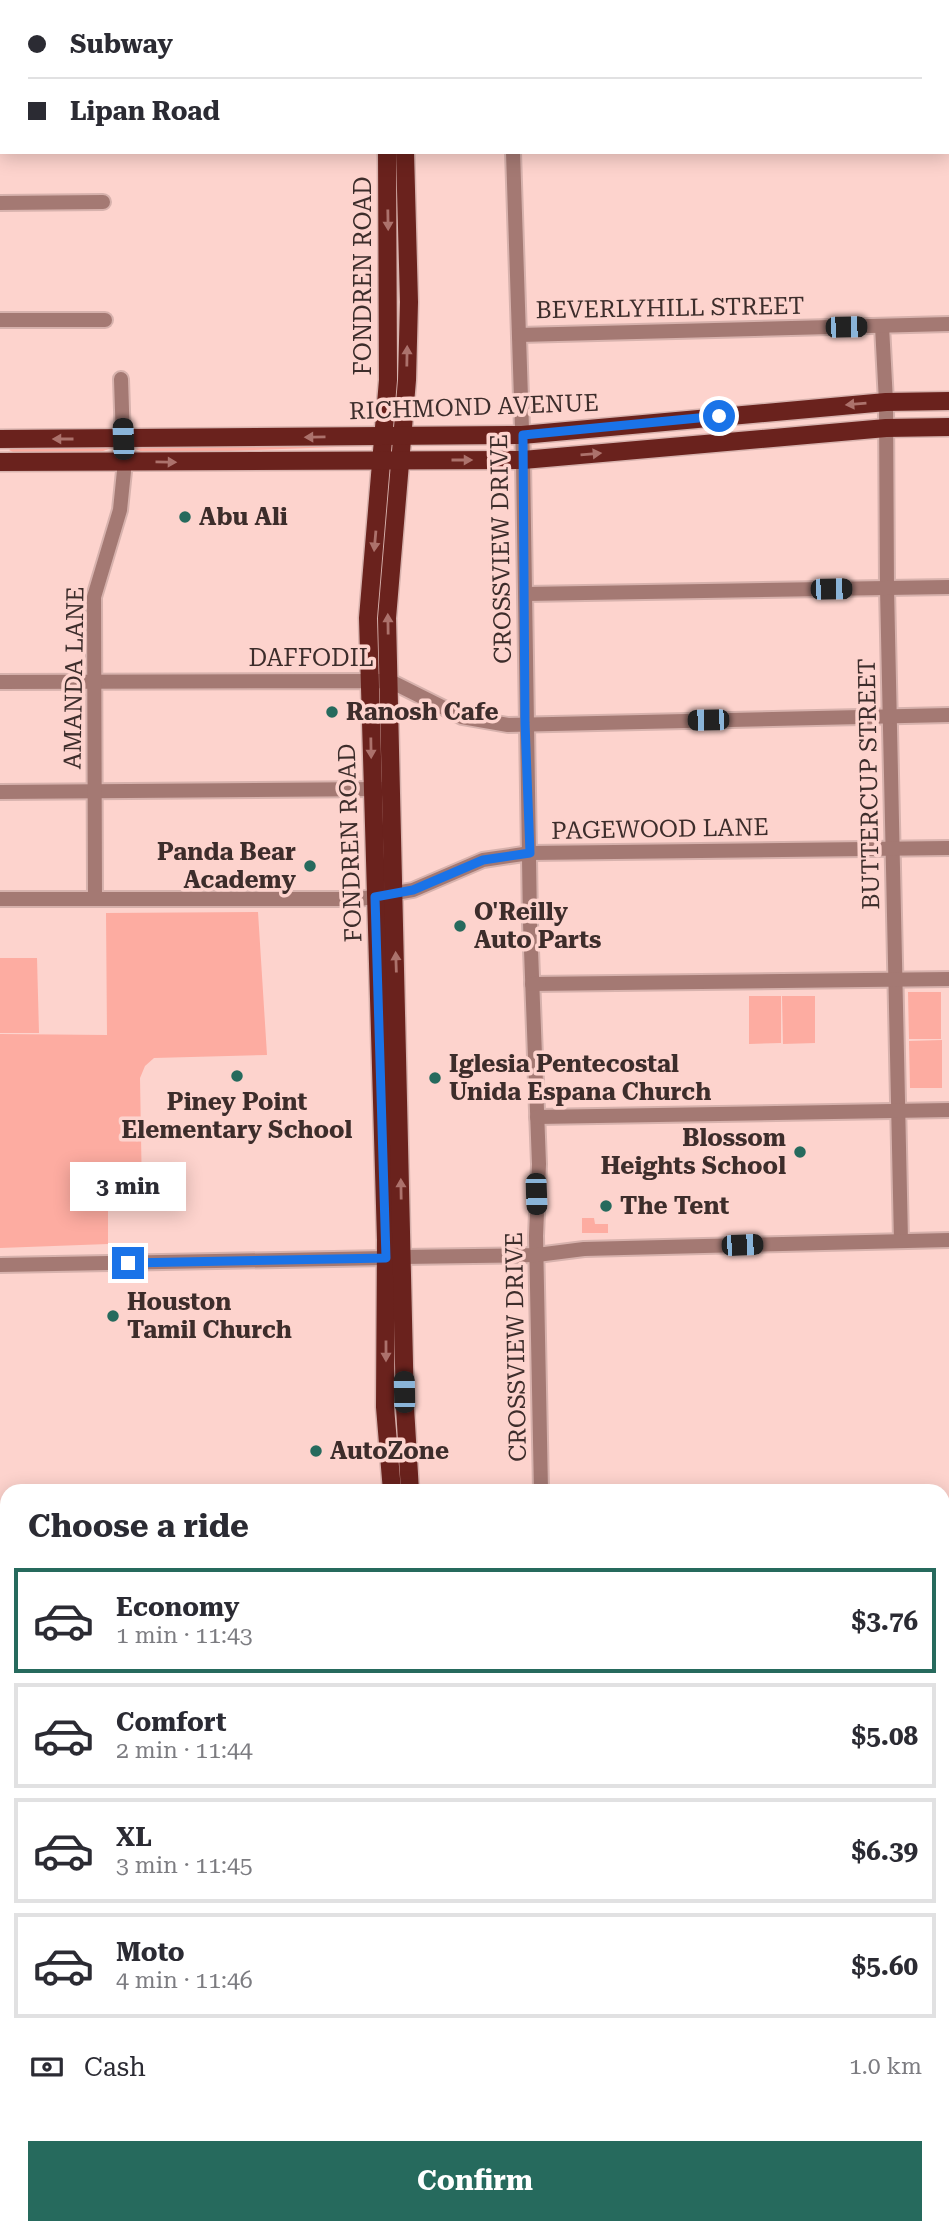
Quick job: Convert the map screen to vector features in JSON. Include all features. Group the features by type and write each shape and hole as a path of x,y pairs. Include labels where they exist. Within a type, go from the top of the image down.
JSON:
{"main road":[{"name":"FONDREN ROAD","path":"387,154 390,282 388,380 370,576 370,680 372,789 384,895 389,1016 394,1258 385,1407 391,1484"},
{"name":"FONDREN ROAD","path":"384,895 392,789 389,575 403,435 409,282 405,154"},
{"path":"390,282 409,282"},
{"name":"RICHMOND AVENUE","path":"0,439 523,435 886,402 949,401"},
{"path":"761,412 764,439"},
{"path":"640,425 643,449"},
{"name":"RICHMOND AVENUE","path":"0,462 523,460 886,428 949,427"},
{"name":"FONDREN ROAD","path":"391,1131 384,1180 394,1258"},
{"path":"394,1258 394,1295 403,1323 410,1484"},
{"path":"385,1407 405,1407"}],"street":[{"name":"CROSSVIEW DRIVE","path":"513,154 523,435 525,723 537,1117 541,1484"},
{"path":"0,203 103,202"},
{"path":"0,320 105,320"},
{"name":"BEVERLYHILL STREET","path":"519,335 949,324"},
{"name":"BUTTERCUP STREET","path":"882,326 886,402 887,588 901,1241"},
{"name":"AMANDA LANE","path":"95,898 94,597 120,510 124,461 121,379"},
{"path":"526,594 949,587"},
{"name":"DAFFODIL","path":"0,682 390,681 409,688 462,718 508,725 949,715"},
{"path":"0,792 392,789"},
{"name":"PAGEWOOD LANE","path":"0,899 350,900 413,890 483,860 530,853 949,848"},
{"path":"532,984 949,979"},
{"path":"537,1117 949,1110"},
{"path":"0,1265 537,1255 584,1249 949,1240"}],"shaded area":[{"path":"152,442 357,442 365,446 149,454 135,449"},
{"path":"95,443 112,448 97,453 17,454 9,450 15,446"},
{"path":"258,912 267,1055 154,1058 145,1066 140,1078 142,1194 108,1194 108,1244 0,1248 0,1034 107,1035 106,913"},
{"path":"0,958 37,958 39,1033 0,1033"},
{"path":"908,992 941,992 941,1039 909,1039"},
{"path":"749,996 781,996 781,1043 749,1044"},
{"path":"782,996 815,996 815,1043 783,1044"},
{"path":"942,1040 942,1088 910,1088 909,1041"},
{"path":"582,1218 594,1218 595,1224 608,1224 608,1233 582,1233"}],"place":[{"name":"Abu Ali","path":"185,517"},
{"name":"Ranosh Cafe","path":"332,712"},
{"name":"Panda Bear Academy","path":"310,866"},
{"name":"O'Reilly Auto Parts","path":"460,926"},
{"name":"Piney Point Elementary School","path":"237,1076"},
{"name":"Iglesia Pentecostal Unida Espana Church","path":"435,1078"},
{"name":"Blossom Heights School","path":"800,1152"},
{"name":"The Tent","path":"606,1206"},
{"name":"Houston Tamil Church","path":"113,1316"},
{"name":"AutoZone","path":"316,1451"}],"route":[{"path":"128,1263 386,1258 375,897 413,890 483,860 530,853 525,723 523,435 719,416"}]}
